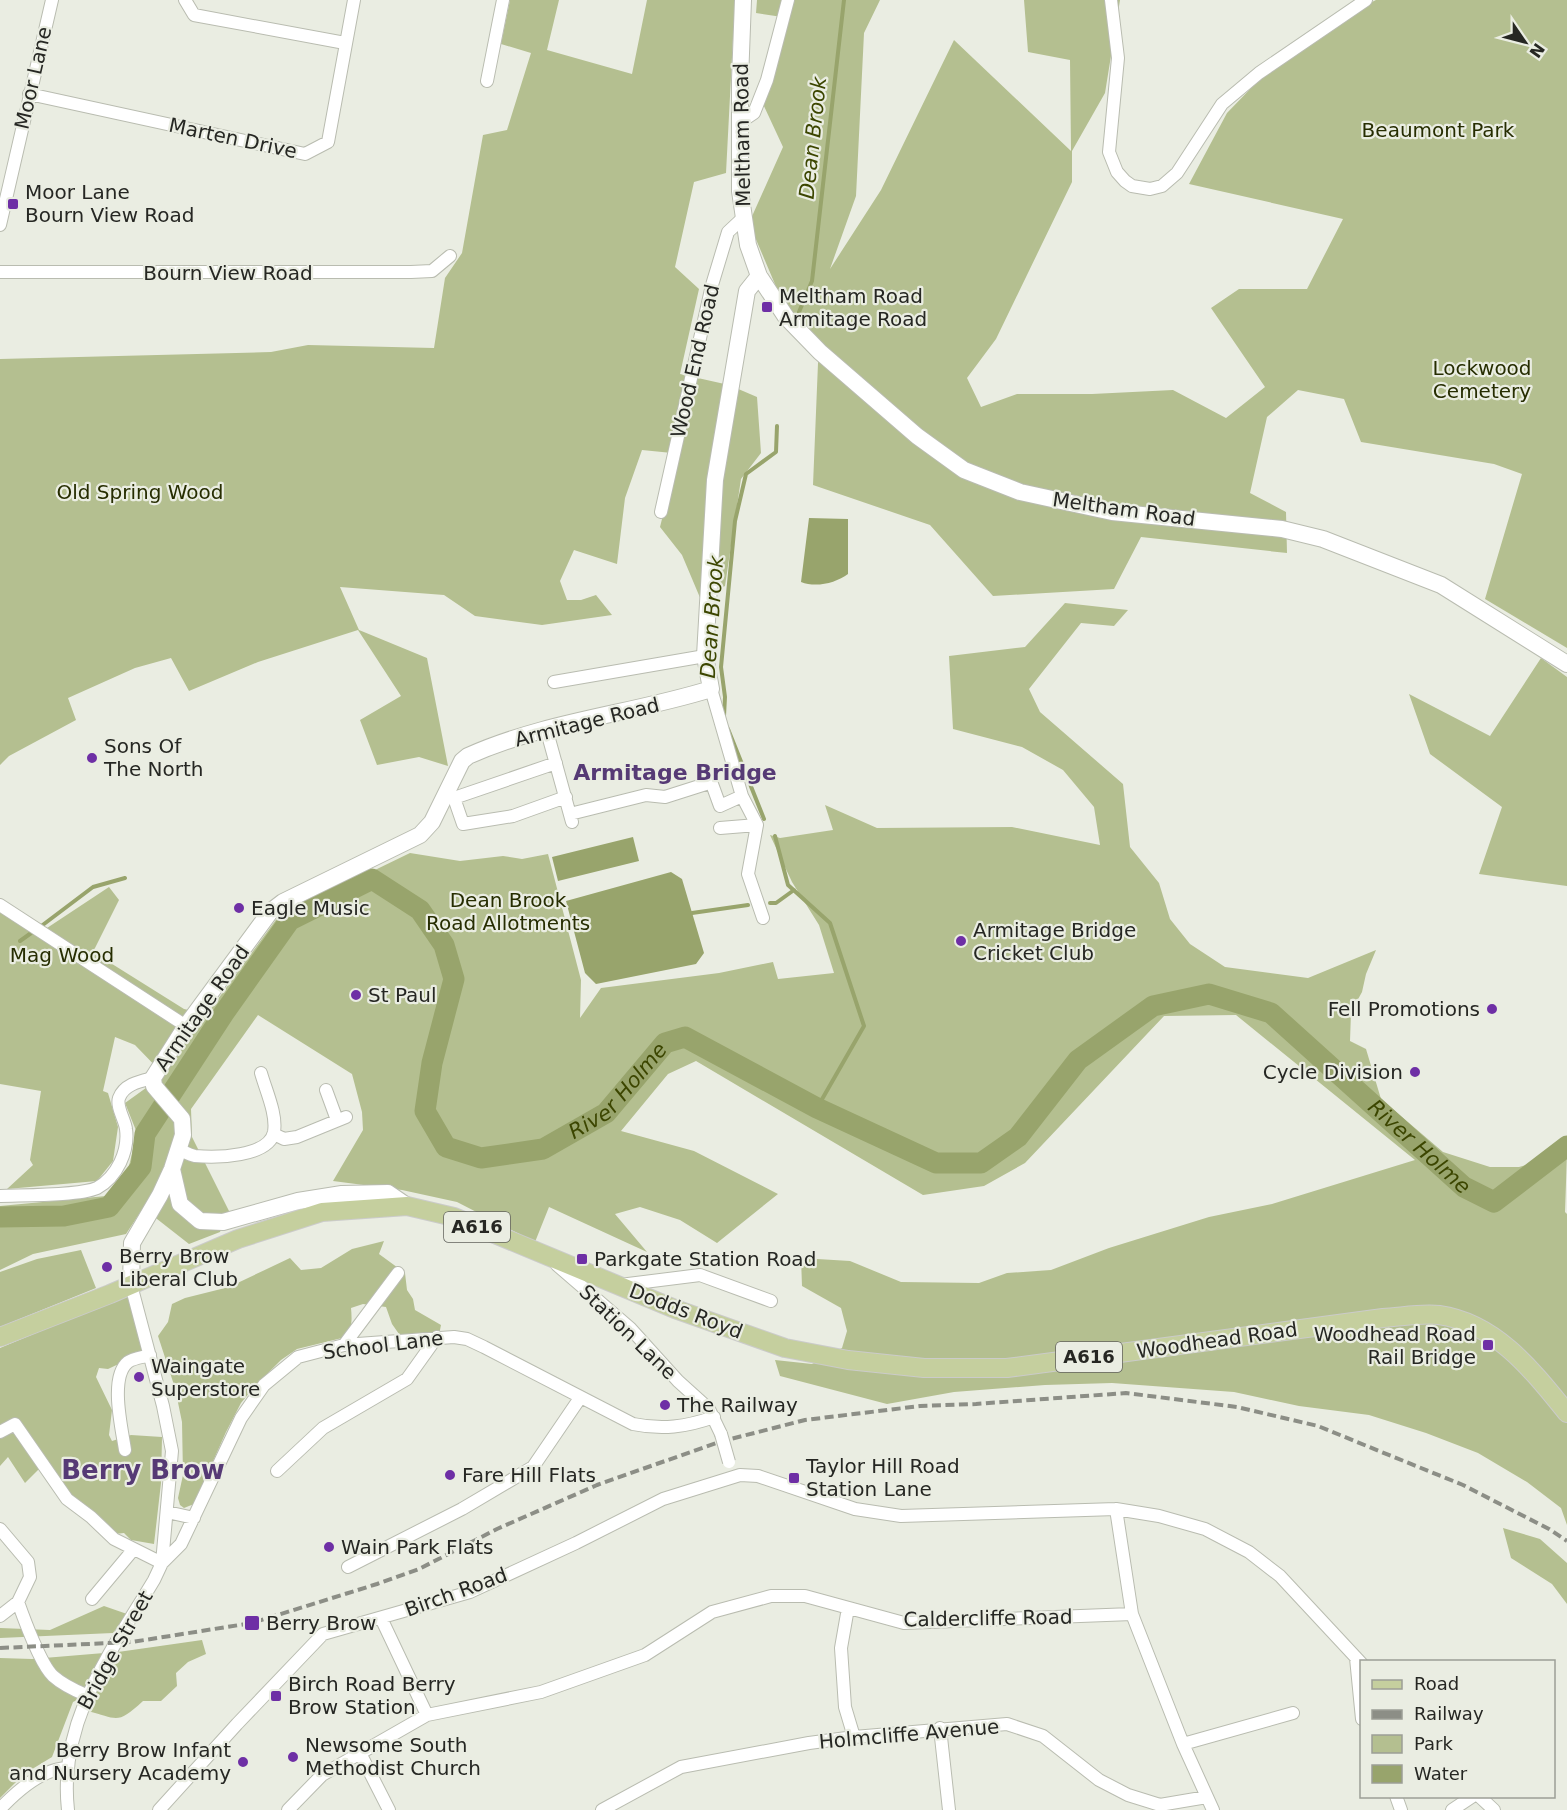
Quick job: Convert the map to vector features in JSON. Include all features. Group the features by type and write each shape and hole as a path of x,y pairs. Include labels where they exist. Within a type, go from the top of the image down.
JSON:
{"main road":[{"name":"Meltham Road","path":"743,0 739,123 740,191 748,245 759,276 786,317 820,352 917,436 964,470 1020,492 1112,512 1282,529 1323,539 1441,585 1567,664"},
{"path":"711,689 705,656 715,480 747,291 759,276"},
{"name":"Armitage Road","path":"131,1285 127,1244 160,1196 172,1169 183,1125 177,1111 156,1085 186,1026 270,912 283,902 420,835 450,795 462,761 468,756 546,728 669,702 711,689"},
{"path":"172,1169 180,1204 200,1221 223,1222 298,1200 342,1194 388,1194 407,1206"},
{"name":"A616","path":"0,1337 238,1239 322,1212 407,1206 454,1217 545,1254"},
{"name":"Dodds Royd","path":"545,1254 675,1309 785,1348 830,1356"},
{"name":"Woodhead Road","path":"830,1356 924,1368 1007,1368 1383,1318 1437,1315 1468,1322 1495,1338 1527,1364 1567,1413"}],"street":[{"name":"Moor Lane","path":"0,225 51,0"},
{"path":"185,0 194,15 345,43"},
{"name":"Marten Drive","path":"29,94 305,154 328,142 354,0"},
{"path":"487,81 503,0"},
{"path":"739,123 754,113 768,81 788,0"},
{"path":"1111,0 1118,58 1109,153 1117,172 1125,181 1132,186 1150,189 1162,186 1177,173 1222,104 1349,4 1366,0"},
{"name":"Wood End Road","path":"661,512 712,285 728,231 743,218"},
{"name":"Bourn View Road","path":"0,272 411,272 432,271 450,256"},
{"path":"554,682 705,656"},
{"path":"711,689 742,796 757,825 748,874 763,918"},
{"path":"546,728 571,818 646,795 665,797 709,783 712,784 720,806 742,796"},
{"path":"556,763 450,795 463,824 513,816 566,797"},
{"path":"720,828 757,825"},
{"path":"0,904 186,1026"},
{"path":"178,1149 193,1156 244,1154 266,1146 274,1134 274,1122 261,1073"},
{"path":"0,1196 95,1189 106,1181 118,1166 126,1148 126,1128 119,1096 131,1084 156,1085"},
{"path":"274,1134 284,1139 297,1137 341,1118 326,1090"},
{"name":"Station Lane","path":"545,1254 630,1328 678,1381 709,1409 721,1434 729,1462 740,1474"},
{"path":"344,1345 398,1273"},
{"path":"619,1286 700,1275 771,1301"},
{"path":"0,1432 15,1424 67,1499 91,1517 114,1539 162,1563 172,1450 131,1285"},
{"path":"277,1472 323,1428 407,1379 437,1337"},
{"name":"School Lane","path":"162,1563 181,1544 241,1418 264,1385 298,1357 344,1345 454,1337 467,1340 633,1424 656,1429 685,1425 714,1417"},
{"path":"124,1450 118,1404 119,1372 129,1361 150,1355"},
{"path":"348,1567 462,1509 533,1467 580,1398"},
{"path":"740,1474 759,1476 855,1509 901,1516 1116,1509 1159,1516 1205,1529 1249,1552 1280,1576 1359,1661 1360,1680"},
{"name":"Birch Road","path":"159,1810 283,1674 323,1634 470,1592 576,1543 663,1499 740,1474"},
{"path":"1116,1509 1132,1614 1183,1744 1213,1810"},
{"path":"167,1512 194,1518"},
{"path":"0,1529 28,1562 30,1577 18,1602 0,1616"},
{"path":"92,1599 133,1550"},
{"name":"Bridge Street","path":"68,1810 68,1768 75,1728 86,1695 162,1563"},
{"name":"Caldercliffe Road","path":"288,1810 322,1775 426,1715 541,1692 645,1655 712,1612 771,1596 805,1596 904,1623 1132,1614"},
{"path":"18,1602 51,1674 69,1688 86,1695"},
{"path":"848,1608 841,1648 844,1707 854,1737"},
{"path":"381,1618 426,1715"},
{"path":"1183,1744 1293,1713"},
{"name":"Holmcliffe Avenue","path":"602,1810 681,1767 854,1737 1007,1724 1042,1736 1099,1780 1128,1795 1160,1805 1207,1797"},
{"path":"940,1728 949,1810"},
{"path":"360,1753 389,1810"},
{"path":"0,1809 31,1781 56,1768 68,1768"},
{"path":"1452,1810 1471,1798"},
{"path":"1480,1798 1494,1810"}],"green space":[{"name":"Old Spring Wood","path":"510,0 559,0 547,50 632,74 647,0 735,0 726,173 694,182 675,267 699,289 680,374 729,385 757,397 761,453 741,479 725,586 701,600 682,555 660,527 675,467 672,453 642,450 625,498 617,564 574,550 560,581 567,600 581,600 596,595 612,615 542,625 475,616 444,595 340,587 359,630 427,658 448,766 419,757 377,765 360,720 401,696 358,630 258,662 189,691 171,658 135,668 68,698 76,720 9,756 0,765 0,359 271,352 308,345 434,348 445,278 462,253 483,135 507,130 531,53 501,44"},
{"path":"757,0 880,0 864,33 856,196 830,269 881,190 954,40 1071,151 1070,60 1028,52 1024,0 1120,0 1105,93 1072,151 1072,182 996,339 967,378 981,407 1017,394 1092,394 1173,390 1226,418 1265,387 1211,308 1239,289 1307,289 1343,219 1189,184 1227,113 1257,82 1362,7 1376,0 1567,0 1567,648 1485,599 1522,474 1494,464 1361,442 1344,399 1298,390 1267,417 1250,493 1286,512 1287,553 1141,537 1114,589 993,596 930,525 813,485 819,339 783,303 749,223 783,147 763,104 789,18 756,13"},
{"path":"1065,603 1128,610 1114,626 1081,623 1029,689 1040,712 1123,784 1130,847 1159,883 1170,919 1190,944 1225,967 1308,978 1376,950 1366,974 1362,992 1351,1012 1350,1041 1366,1049 1381,1099 1443,1152 1490,1167 1519,1167 1567,1153 1565,1212 1567,1214 1567,1525 1561,1508 1527,1482 1478,1453 1369,1415 1299,1406 1234,1392 1112,1383 1045,1385 954,1392 887,1404 780,1376 775,1360 812,1364 842,1348 847,1331 841,1308 802,1286 801,1258 850,1261 901,1282 979,1283 1007,1273 1051,1270 1109,1248 1209,1217 1272,1204 1415,1160 1236,1015 1164,1016 1025,1163 984,1186 923,1195 696,1061 668,1074 621,1131 694,1151 778,1194 717,1243 680,1220 640,1207 615,1214 647,1252 549,1207 535,1242 457,1202 402,1190 333,1181 363,1130 362,1112 352,1074 258,1015 191,1109 192,1137 229,1211 220,1232 189,1244 143,1208 126,1234 33,1254 0,1270 0,1206 106,1196 128,1170 137,1133 125,1103 164,1075 135,1045 115,1037 103,1091 108,1093 118,1127 113,1161 97,1181 7,1189 33,1165 30,1160 41,1091 0,1084 0,898 47,928 109,887 119,900 93,952 184,1009 207,1014 278,917 410,853 460,861 503,856 522,859 548,854 581,980 580,1018 601,988 719,973 773,962 778,979 834,973 819,925 792,882 770,835 780,838 833,830 825,805 877,828 1012,827 1100,845 1094,807 1063,770 1022,747 953,729 949,656 1025,647"},
{"path":"1541,658 1567,677 1567,886 1479,874 1502,807 1430,754 1409,694 1490,736"},
{"path":"384,1241 379,1254 405,1273 407,1290 413,1299 415,1310 441,1325 439,1335 399,1334 392,1324 386,1307 363,1304 351,1308 351,1325 346,1335 297,1349 281,1360 254,1387 241,1403 226,1432 194,1504 184,1508 180,1505 178,1498 183,1475 182,1422 175,1388 158,1336 168,1322 172,1304 185,1298 229,1287 290,1258 301,1270 321,1268 352,1249"},
{"path":"81,1250 96,1288 0,1327 0,1272 37,1259"},
{"path":"127,1295 142,1353 108,1369 99,1368 96,1377 112,1410 109,1435 112,1441 131,1435 162,1437 161,1483 154,1544 131,1540 124,1533 115,1534 74,1498 47,1461 25,1483 8,1457 0,1466 0,1348"},
{"path":"1503,1528 1540,1539 1567,1563 1567,1604 1552,1584 1511,1558"},
{"path":"104,1606 127,1614 113,1633 0,1638 0,1628 50,1630"},
{"path":"202,1640 206,1654 188,1662 176,1673 177,1686 161,1701 143,1701 127,1714 116,1718 87,1711 118,1652"},
{"path":"104,1653 77,1700 73,1702 52,1757 24,1774 0,1798 0,1658 32,1659"}],"water":[{"path":"809,518 848,519 848,574 832,582 807,584 801,582"},
{"path":"633,837 639,861 558,881 552,857"},
{"path":"671,872 682,879 704,953 696,964 596,984 585,973 566,901"}],"waterway":[{"name":"Dean Brook","path":"799,312 812,281 844,0"},
{"name":"Dean Brook","path":"724,716 725,697 721,667 735,521 746,474 776,452 777,426"},
{"name":"Dean Brook","path":"728,729 764,819"},
{"name":"Dean Brook","path":"775,836 788,885 830,923 864,1026 817,1108"},
{"path":"40,927 93,887 125,878"},
{"name":"River Holme","path":"0,1217 64,1216 109,1207 141,1167 145,1134 224,1013 290,920 372,879 420,910 444,945 454,979 432,1063 425,1111 446,1147 481,1158 543,1149 606,1113 665,1043 685,1037 817,1108 936,1163 981,1163 1018,1137 1078,1060 1153,1006 1209,994 1271,1013 1464,1187 1494,1202 1567,1146"},
{"path":"770,903 776,903 794,890"},
{"path":"692,913 748,905"},
{"path":"20,941 34,931"}],"railway":[{"path":"0,1648 132,1642 252,1623 419,1569 497,1529 597,1485 719,1442 805,1420 920,1406 1126,1393 1237,1407 1318,1426 1463,1485 1549,1529 1567,1541"}],"place":[{"name":"Moor Lane Bourn View Road","path":"13,204"},
{"name":"Meltham Road Armitage Road","path":"767,307"},
{"name":"Sons Of The North","path":"92,758"},
{"name":"Eagle Music","path":"239,908"},
{"name":"Armitage Bridge Cricket Club","path":"961,941"},
{"name":"St Paul","path":"356,995"},
{"name":"Fell Promotions","path":"1492,1009"},
{"name":"Cycle Division","path":"1415,1072"},
{"name":"Parkgate Station Road","path":"582,1259"},
{"name":"Berry Brow Liberal Club","path":"107,1267"},
{"name":"Woodhead Road Rail Bridge","path":"1488,1345"},
{"name":"Waingate Superstore","path":"139,1377"},
{"name":"The Railway","path":"665,1405"},
{"name":"Fare Hill Flats","path":"450,1475"},
{"name":"Taylor Hill Road Station Lane","path":"794,1478"},
{"name":"Wain Park Flats","path":"329,1547"},
{"name":"Berry Brow","path":"252,1623"},
{"name":"Birch Road Berry Brow Station","path":"276,1696"},
{"name":"Newsome South Methodist Church","path":"293,1757"},
{"name":"Berry Brow Infant and Nursery Academy","path":"243,1762"}],"district":[{"name":"Armitage Bridge","path":"675,772"},
{"name":"Berry Brow","path":"143,1470"}],"park label":[{"name":"Beaumont Park","path":"1438,130"},
{"name":"Lockwood Cemetery","path":"1482,380"},
{"name":"Dean Brook Road Allotments","path":"508,912"},
{"name":"Mag Wood","path":"62,955"}]}
